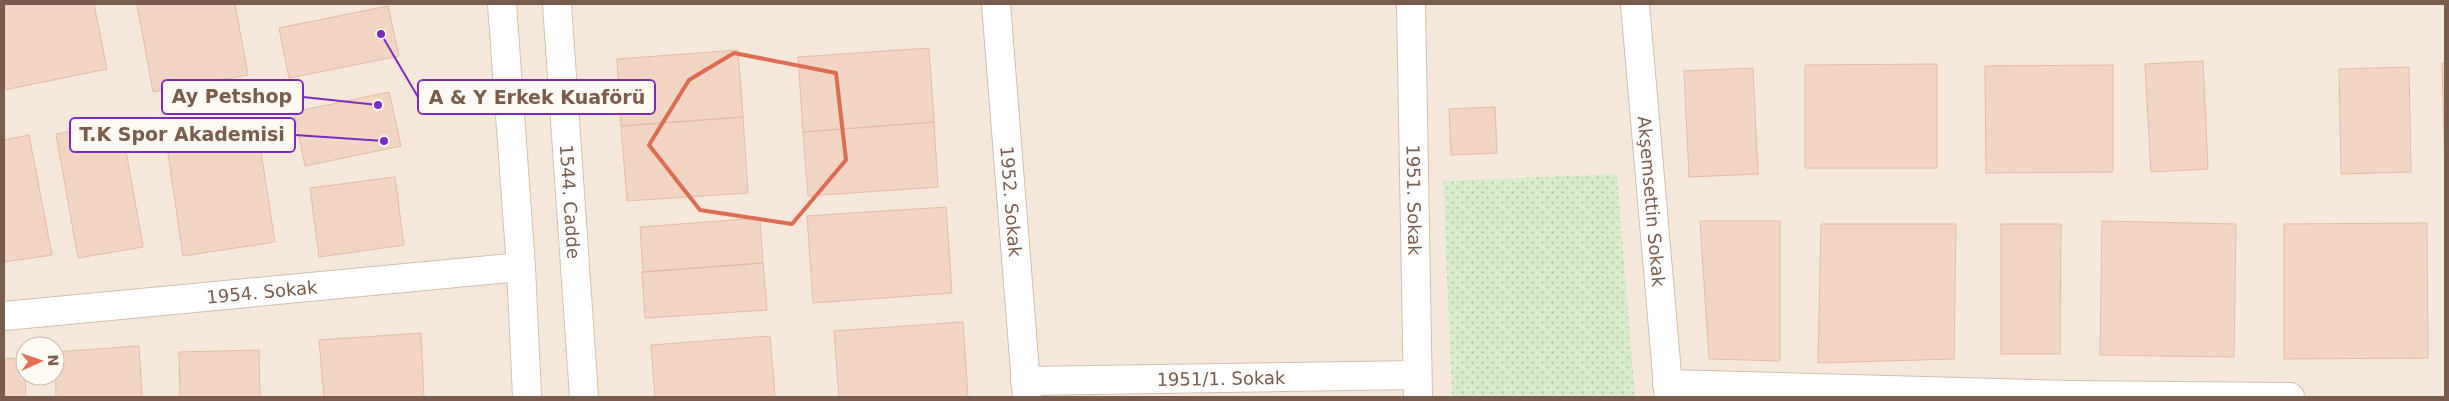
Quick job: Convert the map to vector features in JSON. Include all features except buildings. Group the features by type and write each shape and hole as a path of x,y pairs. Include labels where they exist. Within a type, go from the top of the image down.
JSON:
{"street":[{"path":"502,4 521,267 527,397"},
{"name":"1544. Cadde","path":"557,4 584,397"},
{"name":"1952. Sokak","path":"996,4 1026,389"},
{"name":"1951. Sokak","path":"1411,4 1417,386"},
{"name":"Akşemsettin Sokak","path":"1635,4 1668,390"},
{"name":"1954. Sokak","path":"4,316 521,267"},
{"name":"1951/1. Sokak","path":"1026,389 1417,386"},
{"path":"1668,390 2290,397"}],"highlighted area":[{"path":"734,53 836,73 846,160 792,224 700,210 649,145 689,80"}],"shaded area":[{"path":"4,4 2445,4 2445,397 4,397"}],"green space":[{"path":"1617,174 1635,397 1452,397 1443,181"}],"place":[{"name":"A & Y Erkek Kuaförü","path":"381,34"},
{"name":"Ay Petshop","path":"378,105"},
{"name":"T.K Spor Akademisi","path":"384,141"}]}
